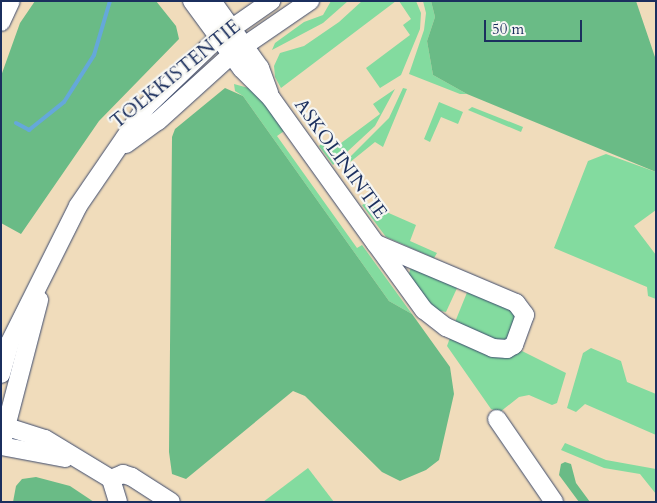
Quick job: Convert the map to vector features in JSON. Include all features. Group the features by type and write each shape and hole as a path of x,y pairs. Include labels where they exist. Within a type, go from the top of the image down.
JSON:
{"street":[{"path":"1,22 11,1"},
{"path":"192,1 225,32"},
{"path":"212,1 225,32"},
{"name":"TOLKKISTENTIE","path":"1,374 10,342 44,280 78,206 120,148 145,108 225,32 272,1"},
{"name":"TOLKKISTENTIE","path":"120,148 158,121 238,50 310,1"},
{"name":"ASKOLININTIE","path":"225,32 271,98 376,244 424,310 437,321 501,350 514,345 525,315 516,303 376,244"},
{"name":"TOLKKISTENTIE","path":"1,446 4,425 29,348 44,280"},
{"path":"497,419 554,502"},
{"path":"4,425 45,439 111,479 118,502"},
{"path":"1,446 40,451 81,462"},
{"path":"111,479 123,474 132,477 170,502"}],"green space":[{"path":"35,1 156,1 176,26 179,39 99,121 21,234 1,223 1,76 20,23"},
{"path":"331,1 348,1 323,23 272,50 275,43 304,22 323,15"},
{"path":"362,1 396,1 281,88 275,77 274,66 280,53 304,46 339,22"},
{"path":"399,1 416,1 421,13 420,29 401,75 380,88 366,68 410,35 403,25 411,19"},
{"path":"423,1 431,1 435,17 427,41 433,75 467,94 460,94 409,74 424,30 426,13"},
{"path":"431,1 636,1 656,60 656,172 467,94 433,75 427,41 435,17"},
{"path":"234,84 252,89 287,129 277,136 357,248 362,245 412,314 389,301 243,96 235,91"},
{"path":"225,88 243,96 389,301 412,314 450,367 454,394 439,460 426,470 400,481 382,472 305,396 293,391 186,479 172,474 169,452 172,137 175,129"},
{"path":"403,88 407,89 383,147 375,142 349,163 355,171 346,171 346,161 389,118"},
{"path":"395,89 375,126 333,165 319,146 322,143 329,152 380,114 373,104"},
{"path":"439,102 463,112 458,124 441,117 430,142 424,139"},
{"path":"472,107 523,127 521,132 468,110"},
{"path":"606,154 656,172 656,210 634,226 656,255 656,299 648,296 647,287 554,248 588,161"},
{"path":"366,203 416,225 410,241 437,253 434,258 386,237 362,205"},
{"path":"411,267 458,286 446,312 435,310 408,277"},
{"path":"468,290 507,306 516,315 508,341 503,344 455,322"},
{"path":"451,335 512,356 522,351 566,373 557,403 552,405 529,395 519,397 500,412 491,409 447,346"},
{"path":"591,348 621,361 627,382 656,394 656,435 585,404 576,412 567,408 583,353"},
{"path":"565,443 606,460 656,469 656,494 640,474 604,468 561,450"},
{"path":"565,462 571,464 576,483 590,502 579,502 559,475 561,464"},
{"path":"308,468 334,502 263,502"},
{"path":"36,477 70,486 94,502 13,502 16,486 22,479"}],"waterway":[{"path":"16,123 29,130 64,102 94,55 110,1"}]}
